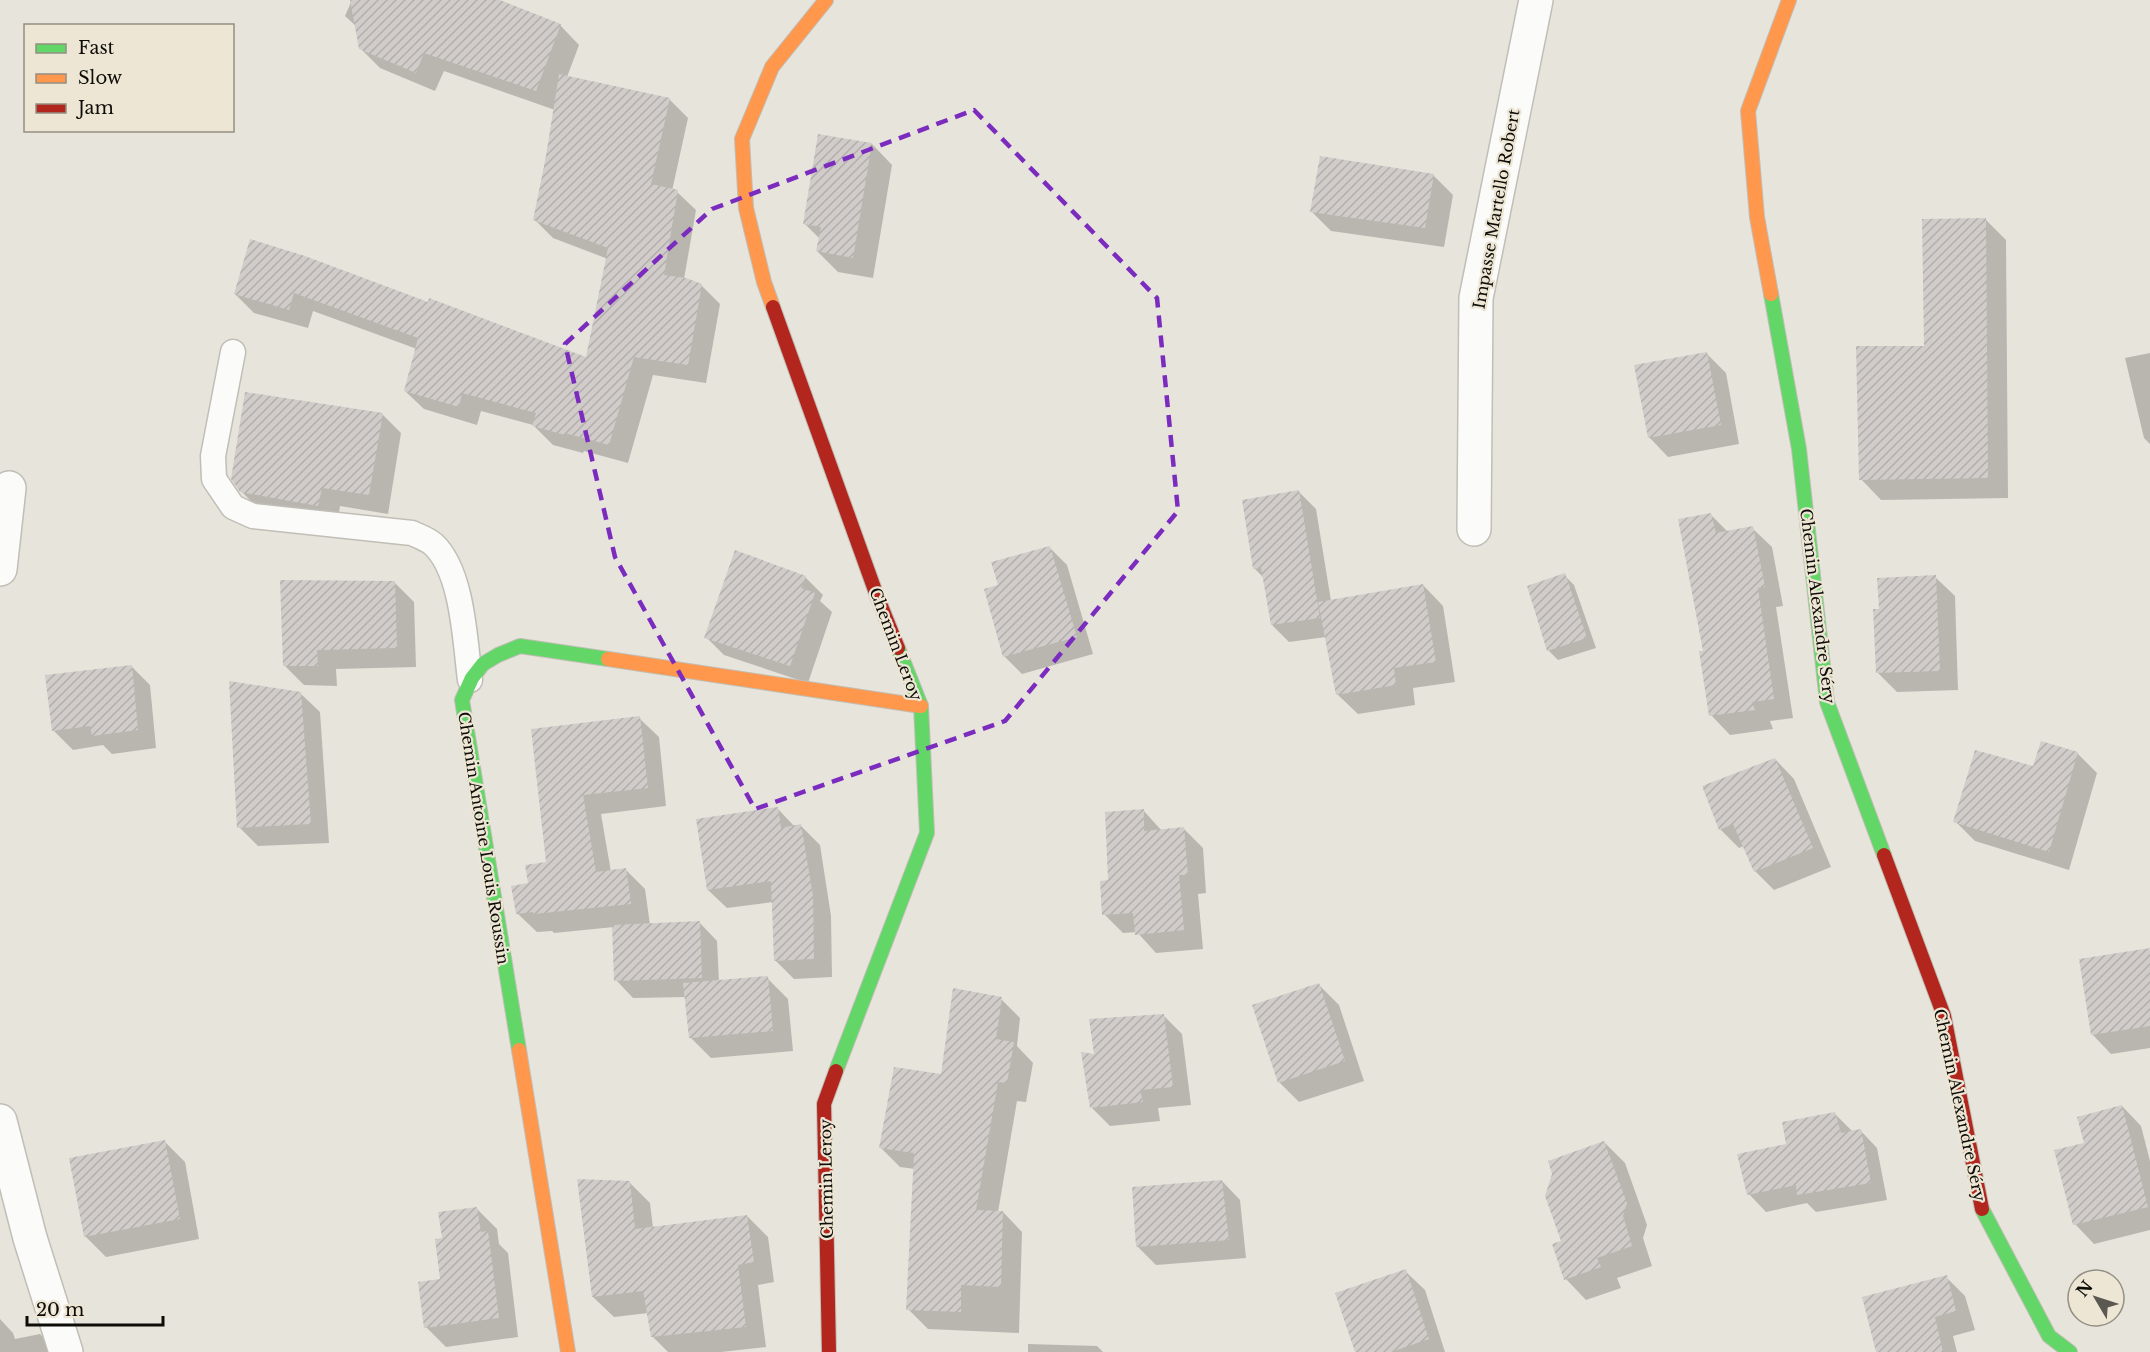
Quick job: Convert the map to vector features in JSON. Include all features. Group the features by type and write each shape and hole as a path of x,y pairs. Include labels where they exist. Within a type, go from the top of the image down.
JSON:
{"street":[{"name":"Chemin Leroy","path":"826,0 772,68 742,139 746,208 764,282 877,596 921,706 927,833 824,1104 829,1352"},
{"name":"Impasse Martello Robert","path":"1474,529 1476,298 1536,0"},
{"name":"Chemin Alexandre Séry","path":"1789,0 1748,111 1757,217 1799,449 1827,702 1944,1016 1980,1206 2049,1336 2070,1352"},
{"path":"0,569 9,488"},
{"name":"Chemin Antoine Louis Roussin","path":"568,1352 462,700 470,680 484,662 496,654 520,646 921,706"},
{"path":"0,1121 30,1238 66,1352"}],"lane":[{"path":"233,352 213,456 214,479 233,507 253,516 412,533 432,544 456,583 470,680"}],"highlighted area":[{"path":"974,110 1157,298 1178,511 1005,721 755,809 615,557 565,344 712,209"}],"building":[{"path":"350,0 500,0 561,24 536,91 424,53 416,73 359,49"},
{"path":"559,74 670,98 651,184 678,190 664,275 686,278 702,284 688,365 634,357 609,445 532,426 536,413 462,393 459,407 404,391 418,338 294,293 289,310 234,294 250,239 305,256 428,302 429,298 586,357 608,248 533,220"},
{"path":"818,134 872,143 853,258 816,251 821,227 803,224"},
{"path":"1320,156 1434,174 1425,228 1310,212"},
{"path":"1986,218 1988,478 1859,480 1856,346 1924,346 1922,219"},
{"path":"1707,352 1721,425 1648,438 1634,365"},
{"path":"245,392 383,413 369,495 322,488 318,506 240,492 231,479"},
{"path":"1299,490 1320,618 1271,625 1261,568 1253,569 1242,500"},
{"path":"1711,513 1716,533 1753,526 1765,587 1758,588 1774,699 1752,702 1755,710 1709,716 1699,651 1703,651 1678,519"},
{"path":"1050,546 1077,637 1003,657 984,589 998,585 991,562"},
{"path":"735,550 806,576 801,588 815,593 790,666 704,638"},
{"path":"1565,573 1587,638 1547,651 1527,586"},
{"path":"1936,575 1940,671 1876,673 1873,609 1879,609 1877,578"},
{"path":"280,580 395,581 397,648 317,650 318,666 283,666"},
{"path":"1423,584 1436,662 1394,668 1396,685 1336,695 1318,602"},
{"path":"132,665 138,730 92,736 90,726 52,731 45,675"},
{"path":"229,681 301,692 311,824 237,828"},
{"path":"640,716 648,788 583,795 596,872 626,868 631,904 516,914 511,886 528,883 525,865 546,862 531,729"},
{"path":"2041,741 2078,752 2049,852 1953,822 1975,750 2033,766"},
{"path":"1775,758 1813,848 1754,872 1733,824 1719,830 1702,786"},
{"path":"778,807 781,828 801,824 813,896 814,959 774,961 771,881 707,890 696,819"},
{"path":"1144,809 1144,831 1184,827 1188,875 1179,875 1184,930 1135,935 1133,913 1102,915 1100,881 1108,880 1105,812"},
{"path":"700,921 702,978 614,981 612,925"},
{"path":"2150,948 2150,1026 2091,1035 2079,959"},
{"path":"768,976 773,1031 689,1038 683,983"},
{"path":"1319,983 1345,1061 1278,1083 1252,1005"},
{"path":"953,988 1002,997 996,1039 1014,1042 1007,1083 998,1082 976,1210 1003,1211 1001,1287 961,1285 961,1312 906,1310 914,1153 879,1148 894,1067 941,1074"},
{"path":"1164,1014 1173,1087 1140,1090 1143,1102 1090,1108 1081,1052 1094,1054 1089,1019"},
{"path":"2122,1105 2148,1207 2073,1225 2054,1150 2084,1143 2077,1117"},
{"path":"1835,1112 1841,1133 1861,1129 1871,1183 1797,1195 1796,1185 1747,1195 1737,1154 1786,1144 1782,1122"},
{"path":"165,1140 180,1219 84,1237 69,1158"},
{"path":"1604,1141 1627,1203 1623,1216 1632,1246 1597,1258 1601,1267 1564,1280 1552,1244 1561,1241 1545,1196 1552,1174 1548,1161"},
{"path":"577,1179 630,1181 635,1229 747,1215 754,1262 738,1265 746,1327 651,1337 643,1291 592,1297"},
{"path":"1222,1180 1229,1240 1136,1247 1132,1187"},
{"path":"477,1207 481,1232 488,1231 499,1318 424,1328 418,1282 440,1279 435,1239 442,1238 438,1212"},
{"path":"1406,1269 1429,1339 1391,1352 1355,1352 1335,1293"},
{"path":"1947,1275 1956,1311 1935,1317 1943,1352 1876,1352 1862,1297"}],"traffic: fast":[{"path":"1771,294 1799,449 1827,702 1884,855"},
{"path":"519,1050 462,700 472,678 483,664 520,646 608,659"},
{"path":"836,1071 927,833 921,706 898,648"},
{"path":"1982,1209 2049,1336 2070,1352"}],"traffic: slow":[{"path":"773,307 764,282 746,208 742,139 772,67 826,0"},
{"path":"1771,294 1757,217 1748,111 1789,0"},
{"path":"608,659 921,706"},
{"path":"519,1050 568,1352"}],"traffic: jam":[{"path":"773,307 877,596 898,648"},
{"path":"1884,855 1944,1016 1982,1209"},
{"path":"829,1352 824,1104 836,1071"}]}
